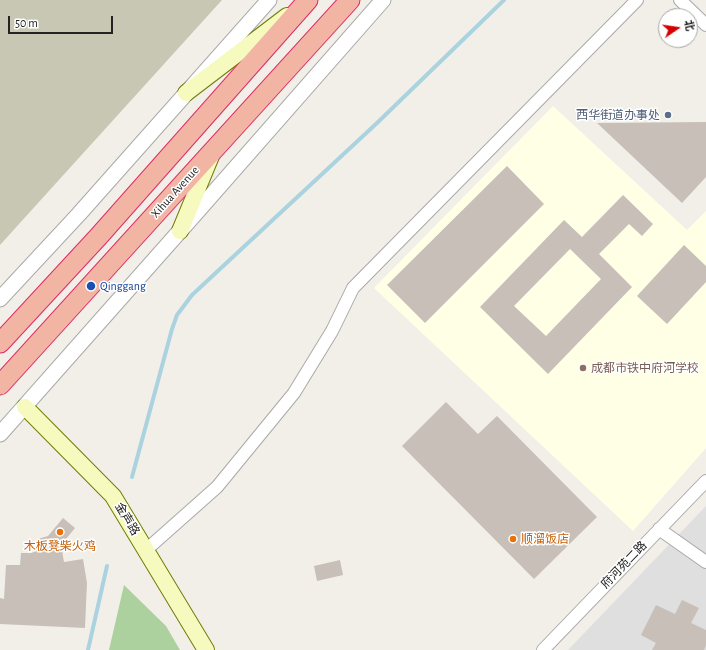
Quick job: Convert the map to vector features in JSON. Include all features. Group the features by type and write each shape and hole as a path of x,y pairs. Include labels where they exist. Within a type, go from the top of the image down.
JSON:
{"highway":[{"path":"0,343 99,236 307,0"},
{"name":"Xihua Avenue","path":"0,385 350,0"}],"main road":[{"path":"186,93 307,0"},
{"path":"180,231 213,151"},
{"name":"金声路","path":"25,407 113,496 206,650"}],"street":[{"path":"0,299 79,214 269,0"},
{"path":"0,434 383,0"},
{"path":"146,550 217,487 294,393 332,332 353,288 638,0"},
{"path":"680,0 693,4 706,25"},
{"name":"府河苑二路","path":"543,650 706,481"},
{"path":"659,530 706,562"}],"shaded area":[{"path":"0,0 222,0 0,245"},
{"name":"成都市铁中府河学校","path":"553,106 687,230 706,211 706,448 633,531 374,288"},
{"path":"706,506 706,650 568,650"}],"green space":[{"path":"124,585 166,626 180,650 109,650"}],"building":[{"path":"706,122 706,177 682,203 597,123"},
{"path":"507,166 544,204 425,323 387,285"},
{"path":"623,195 653,224 642,236 629,224 599,254 632,287 548,374 480,307 564,220 582,237","holes":["570,249 601,279 546,336 514,306"]},
{"path":"684,245 706,266 706,282 667,324 637,296"},
{"path":"446,402 478,434 497,416 597,517 534,579 402,446"},
{"path":"63,518 75,528 61,545 64,562 83,559 87,583 85,628 0,624 0,598 4,599 6,565 20,565 21,553 31,553 42,549 38,539 48,536"},
{"path":"340,560 343,575 317,581 314,566"},
{"path":"682,600 699,608 691,623 706,630 706,645 704,650 652,650 656,643 641,635 656,605 675,614"}],"waterway":[{"path":"132,477 172,329 177,315 192,295 377,123 504,0"},
{"path":"88,650 107,566"}],"place":[{"name":"西华街道办事处","path":"668,115"},
{"name":"Qinggang","path":"91,286"},
{"name":"成都市铁中府河学校","path":"583,368"},
{"name":"木板凳柴火鸡","path":"60,532"},
{"name":"顺溜饭店","path":"513,539"}]}
